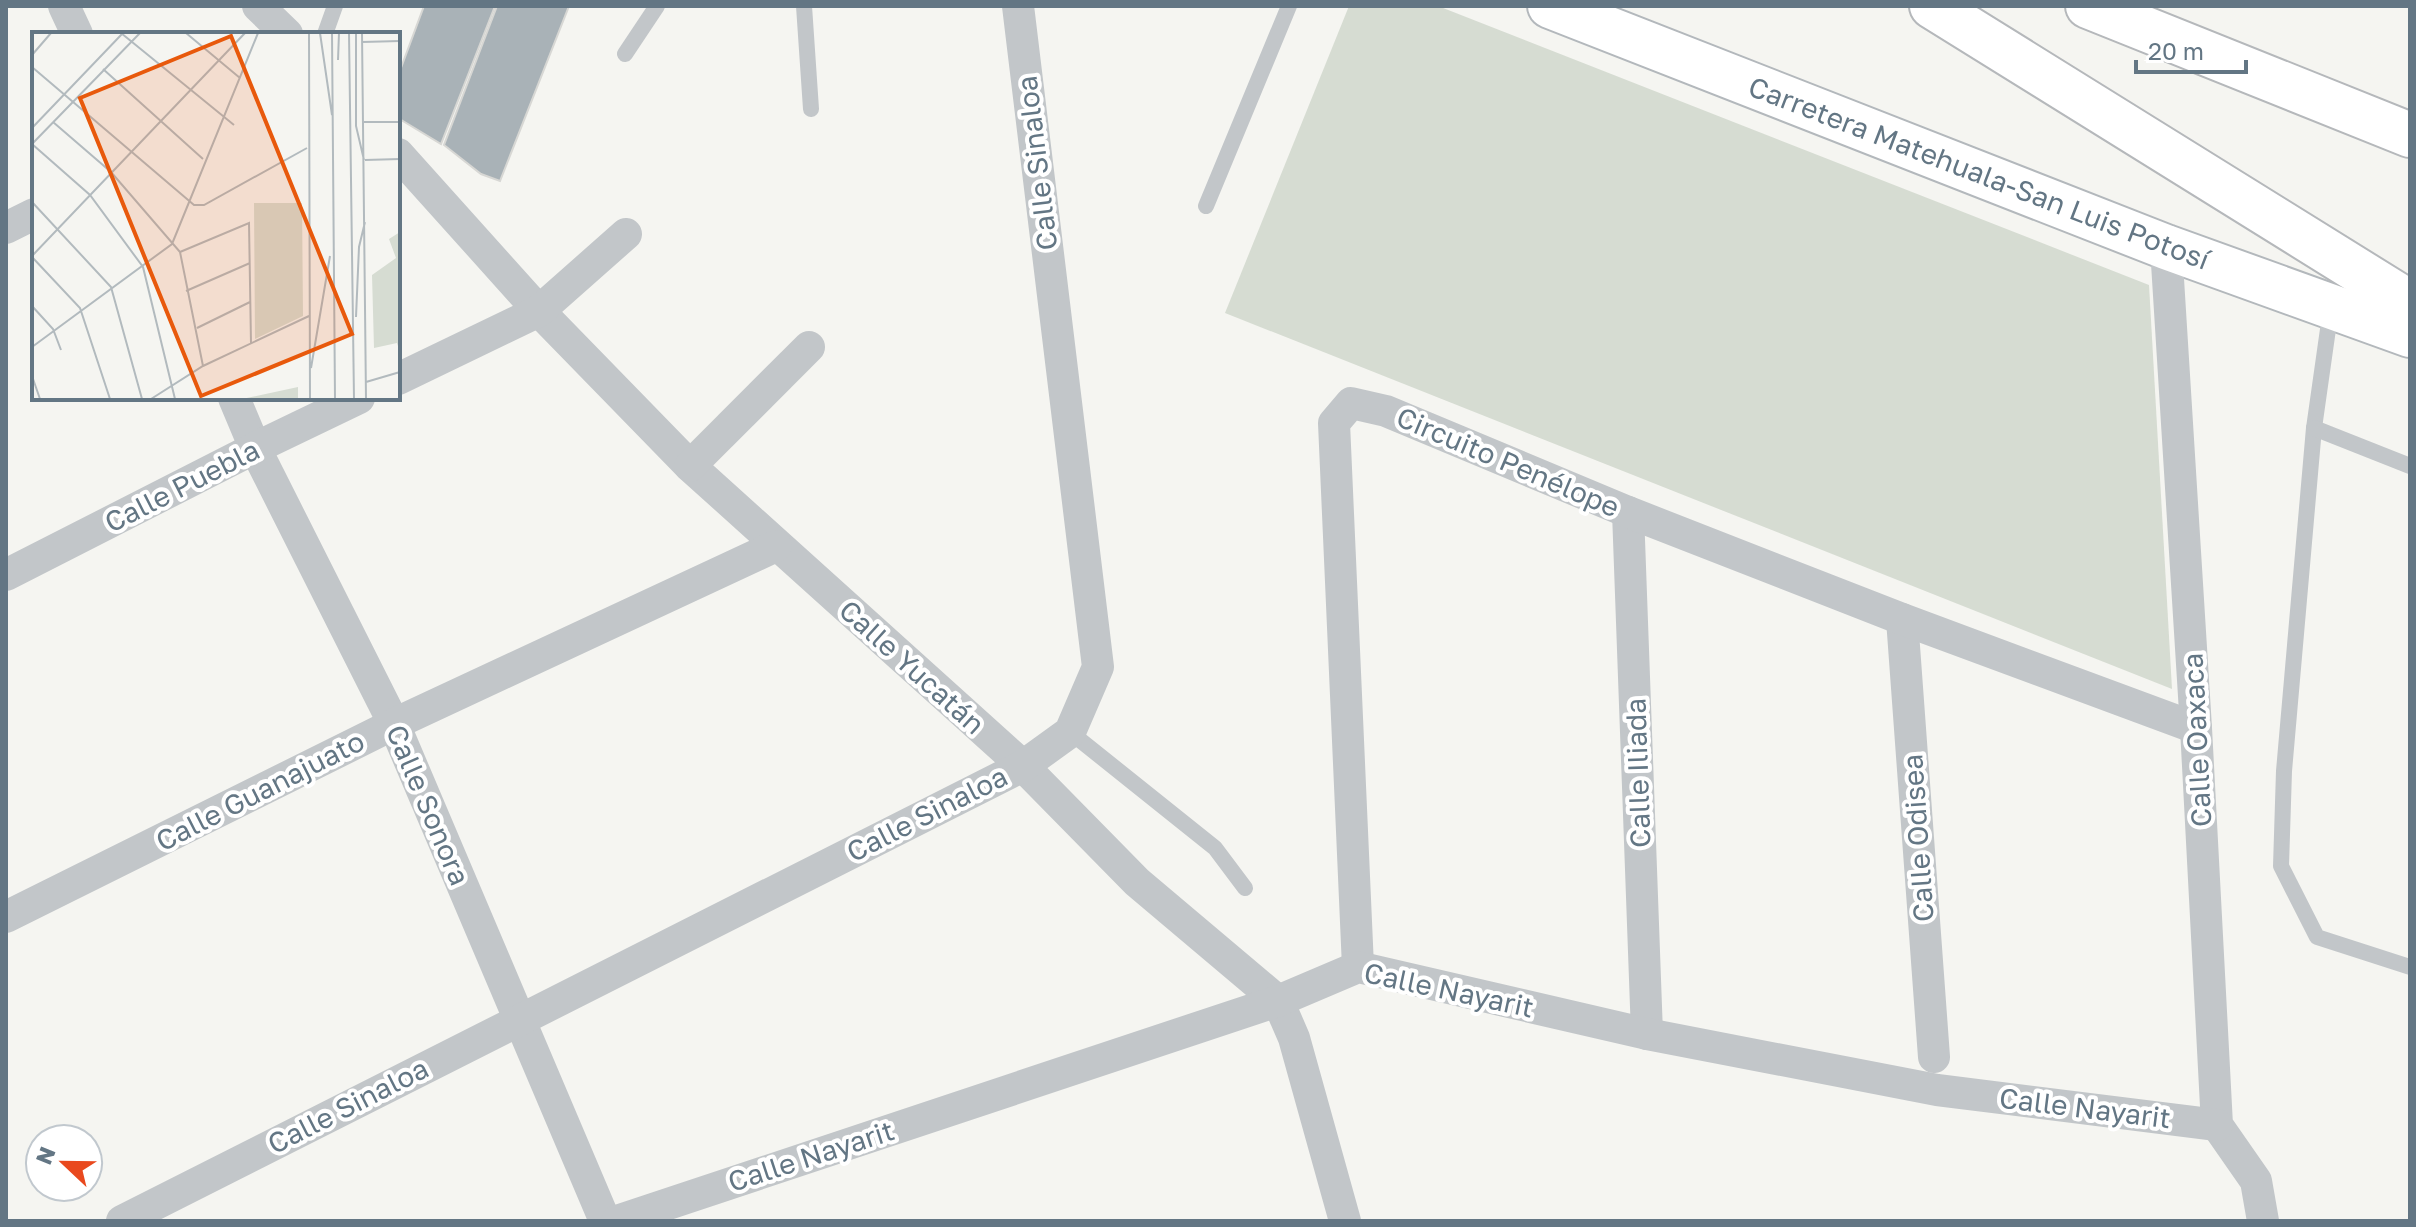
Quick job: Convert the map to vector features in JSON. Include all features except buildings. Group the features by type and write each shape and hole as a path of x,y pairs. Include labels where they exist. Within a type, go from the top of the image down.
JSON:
{"main road":[{"name":"Carretera Matehuala-San Luis Potosí","path":"1550,6 2166,247 2410,335"},
{"path":"1932,6 2410,303"},
{"path":"2088,6 2410,135"}],"street":[{"path":"64,6 76,32"},
{"path":"258,6 285,32"},
{"name":"Calle Sinaloa","path":"122,1221 1023,766 1070,732 1098,667 1018,6"},
{"name":"Calle Yucatán","path":"400,156 539,311 690,466 1023,766 1137,882 1278,1001 1294,1038 1345,1221"},
{"path":"6,228 32,215"},
{"path":"400,378 539,311 626,234"},
{"name":"Calle Oaxaca","path":"2166,247 2217,1125"},
{"path":"690,466 809,347"},
{"name":"Calle Sonora","path":"235,400 255,448 394,724 605,1221"},
{"name":"Calle Puebla","path":"6,575 355,400"},
{"name":"Circuito Penélope","path":"1358,967 1334,423 1351,403 1386,411 1628,512 1902,619 2196,728"},
{"name":"Calle Iliada","path":"1628,512 1647,1034"},
{"name":"Calle Guanajuato","path":"6,917 394,724 776,546"},
{"name":"Calle Odisea","path":"1902,619 1934,1057"},
{"name":"Calle Nayarit","path":"617,1221 1278,1001 1358,967 1647,1034 1937,1090 2217,1125"},
{"path":"2217,1125 2256,1181 2263,1221"}],"lane":[{"path":"326,32 335,6"},
{"path":"625,54 657,6"},
{"path":"804,6 811,109"},
{"path":"1206,206 1289,6"},
{"path":"2331,307 2314,428 2284,771 2281,866 2317,937 2410,967"},
{"path":"2314,428 2410,466"},
{"path":"1070,732 1215,848 1245,888"}],"shaded area":[{"path":"1349,6 1438,6 2149,285 2172,689 1225,313"}]}
